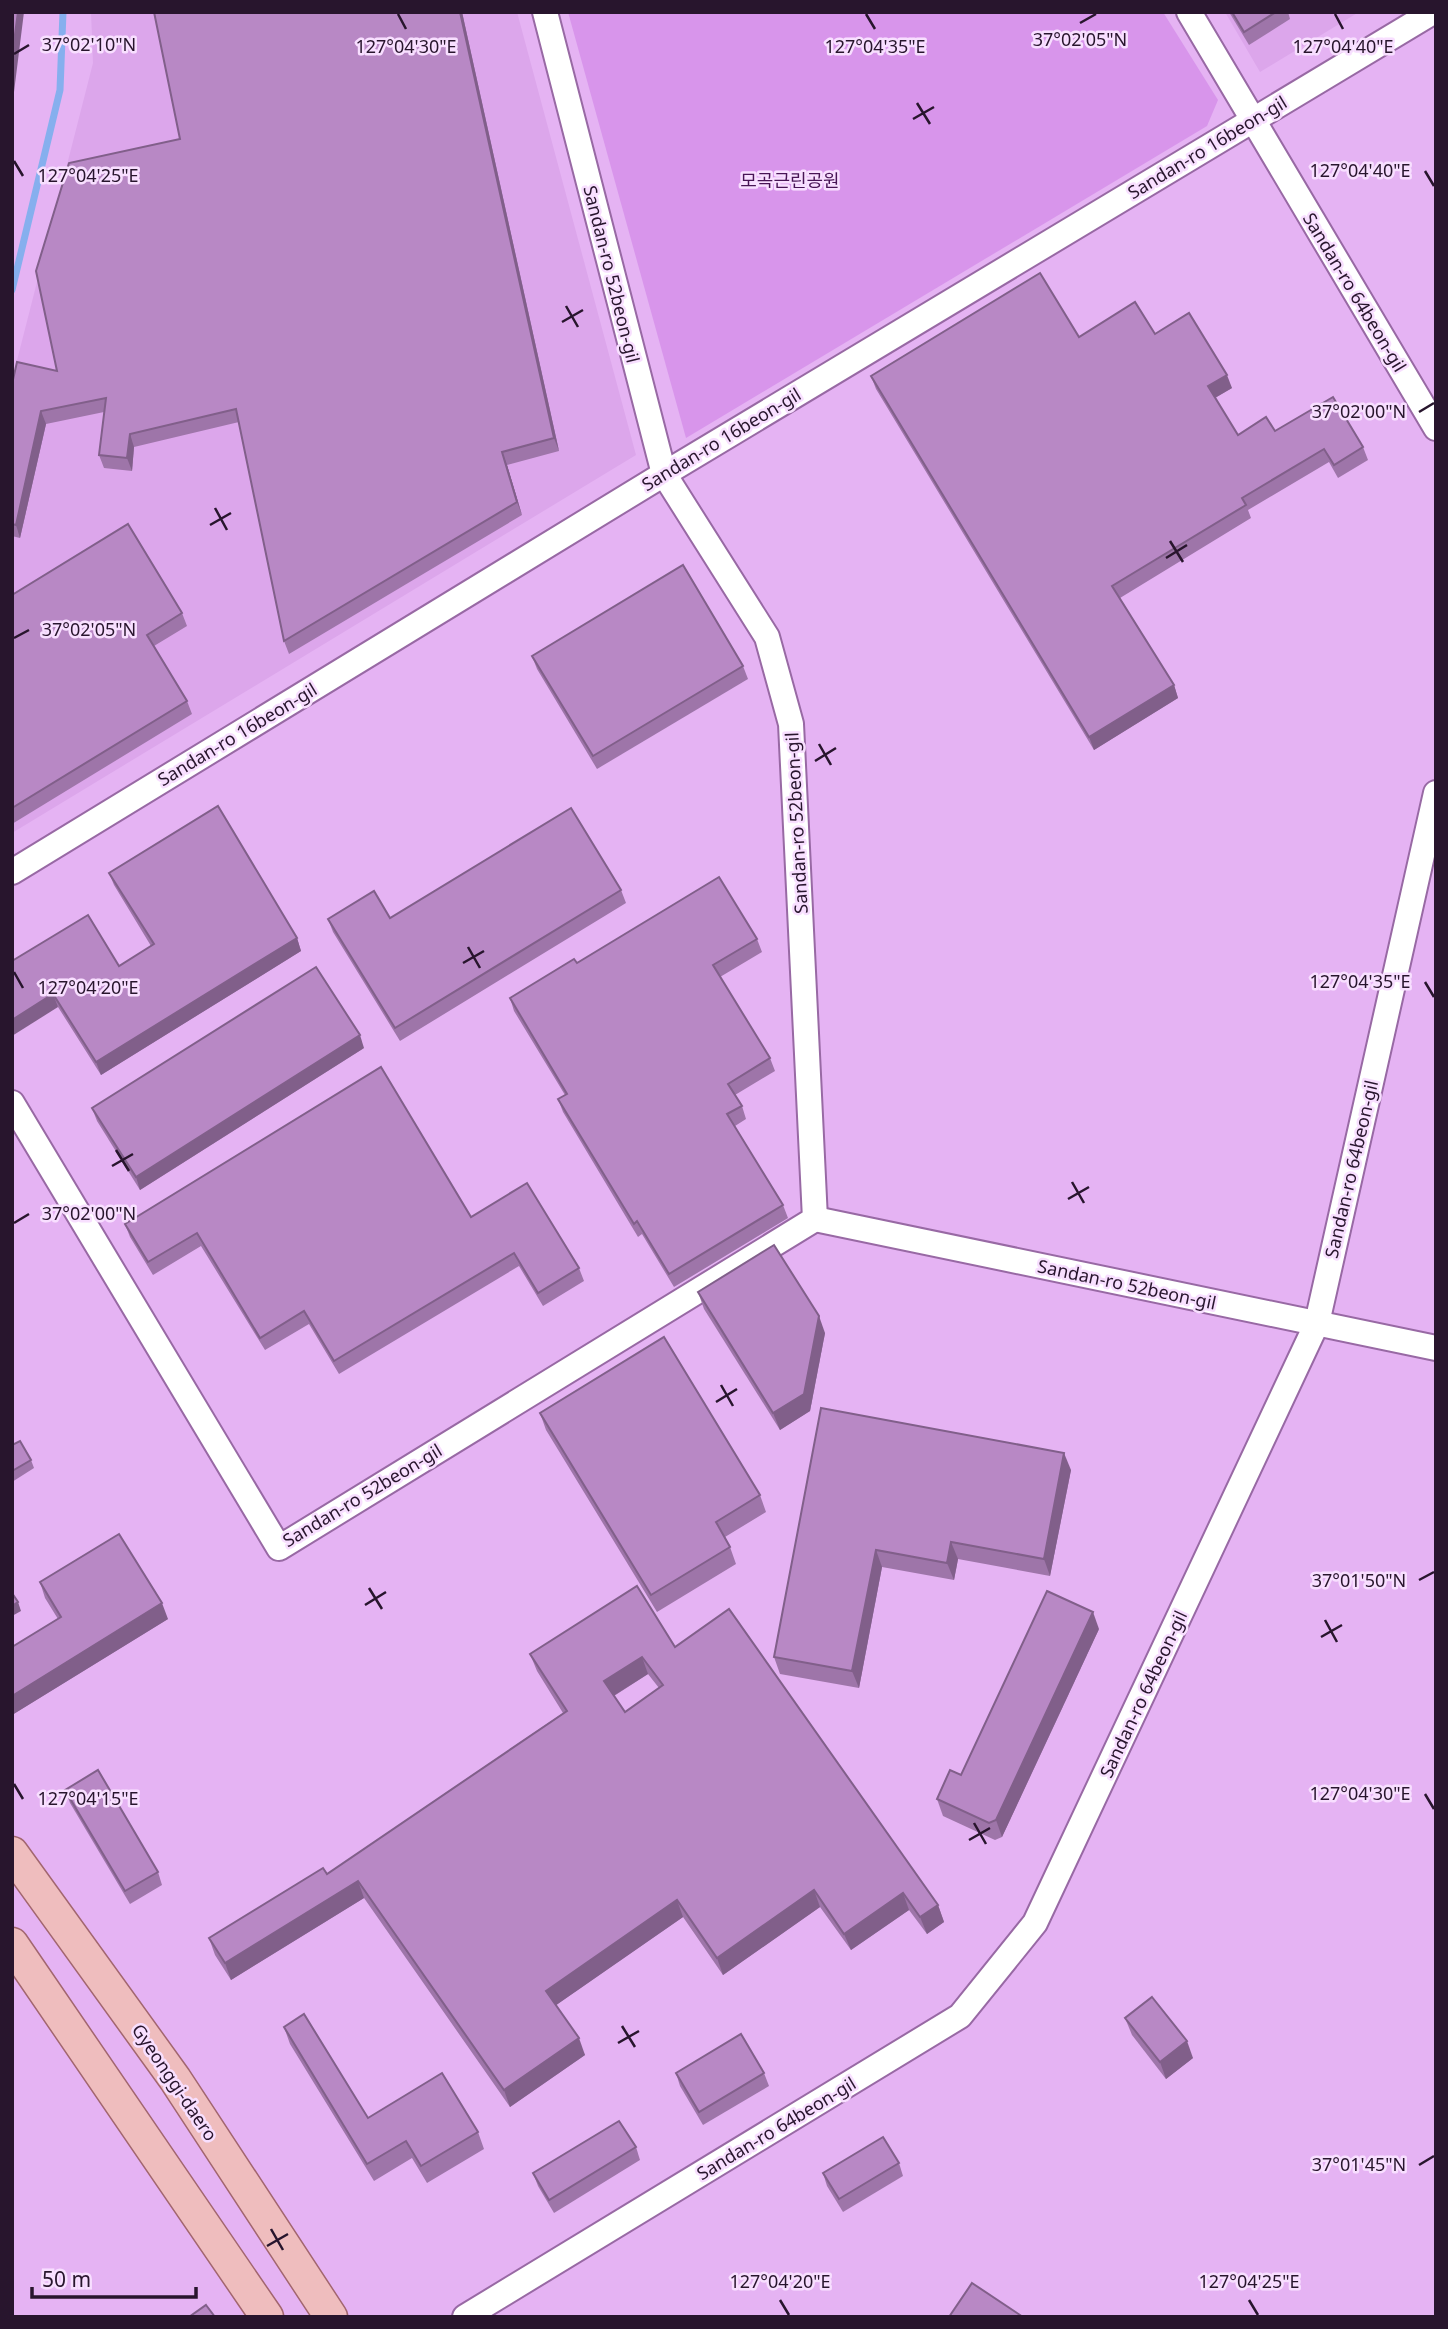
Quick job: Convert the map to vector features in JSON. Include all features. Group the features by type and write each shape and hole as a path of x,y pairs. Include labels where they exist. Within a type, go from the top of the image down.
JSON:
{"main road":[{"name":"Gyeonggi-daero","path":"12,1853 175,2079 331,2317"},
{"path":"12,1944 267,2317"}],"street":[{"name":"Sandan-ro 52beon-gil","path":"545,12 664,474 767,637 791,724 815,1219"},
{"name":"Sandan-ro 64beon-gil","path":"1189,12 1436,428"},
{"name":"Sandan-ro 16beon-gil","path":"12,872 664,474 1433,12"},
{"name":"Sandan-ro 64beon-gil","path":"465,2317 960,2016 1035,1923 1317,1323 1436,793"},
{"name":"Sandan-ro 52beon-gil","path":"12,1102 279,1548 815,1219 1436,1348"}],"shaded area":[{"path":"91,12 517,12 636,455 12,833 12,380 93,63"},
{"path":"1225,12 1359,12 1260,72"}],"green space":[{"name":"모곡근린공원","path":"568,12 1163,12 1218,100 1207,126 686,438"}],"building":[{"path":"12,12 18,12 12,57"},
{"path":"154,12 460,12 554,438 502,452 517,502 284,641 236,409 130,434 127,458 99,455 106,398 41,411 16,525 12,524 12,384 17,362 57,371 36,271 69,163 180,139"},
{"path":"1232,12 1276,12 1244,32"},
{"path":"1040,273 1079,337 1135,302 1155,334 1189,313 1227,375 1208,386 1238,435 1266,417 1275,431 1333,397 1363,447 1334,465 1324,449 1242,498 1246,505 1112,586 1174,685 1089,737 871,376"},
{"path":"128,524 182,613 147,635 187,701 12,808 12,595"},
{"path":"683,565 743,666 593,756 532,656"},
{"path":"218,806 297,938 96,1062 53,994 12,1020 12,961 88,915 119,966 154,944 109,873"},
{"path":"571,808 621,890 395,1028 328,919 374,891 390,918"},
{"path":"719,877 757,939 713,965 770,1058 728,1084 742,1106 727,1114 783,1205 669,1274 637,1221 634,1224 558,1099 567,1094 510,998 574,959 577,963"},
{"path":"316,967 360,1035 136,1177 92,1108"},
{"path":"381,1067 471,1217 527,1183 579,1268 538,1293 514,1253 334,1361 304,1311 260,1338 197,1233 148,1262 125,1224"},
{"path":"774,1245 819,1316 804,1394 773,1413 698,1292"},
{"path":"664,1337 760,1495 716,1522 730,1547 651,1595 540,1413"},
{"path":"821,1408 1064,1453 1044,1559 951,1542 947,1563 876,1550 852,1671 774,1657"},
{"path":"20,1441 31,1460 12,1471 12,1445"},
{"path":"119,1534 162,1603 12,1696 12,1647 61,1617 40,1582"},
{"path":"637,1586 675,1647 729,1609 938,1905 920,1917 903,1893 844,1934 814,1890 717,1958 677,1900 546,1991 579,2038 504,2090 358,1881 225,1963 209,1938 323,1868 327,1874 567,1711 530,1654","holes":["642,1657 663,1685 625,1712 604,1681"]},
{"path":"1047,1591 1093,1612 996,1820 989,1823 937,1799 950,1770 961,1775"},
{"path":"12,1593 18,1602 12,1606"},
{"path":"98,1770 158,1872 125,1891 65,1790"},
{"path":"1152,1997 1187,2041 1160,2062 1125,2018"},
{"path":"304,2014 368,2118 442,2073 478,2132 421,2166 406,2141 367,2164 284,2027"},
{"path":"741,2034 764,2073 699,2112 676,2073"},
{"path":"619,2121 636,2147 549,2200 533,2173"},
{"path":"883,2137 899,2163 839,2199 823,2173"},
{"path":"972,2283 1023,2317 949,2317"},
{"path":"206,2305 215,2317 189,2317"}],"waterway":[{"path":"12,290 60,90 63,12"}]}
